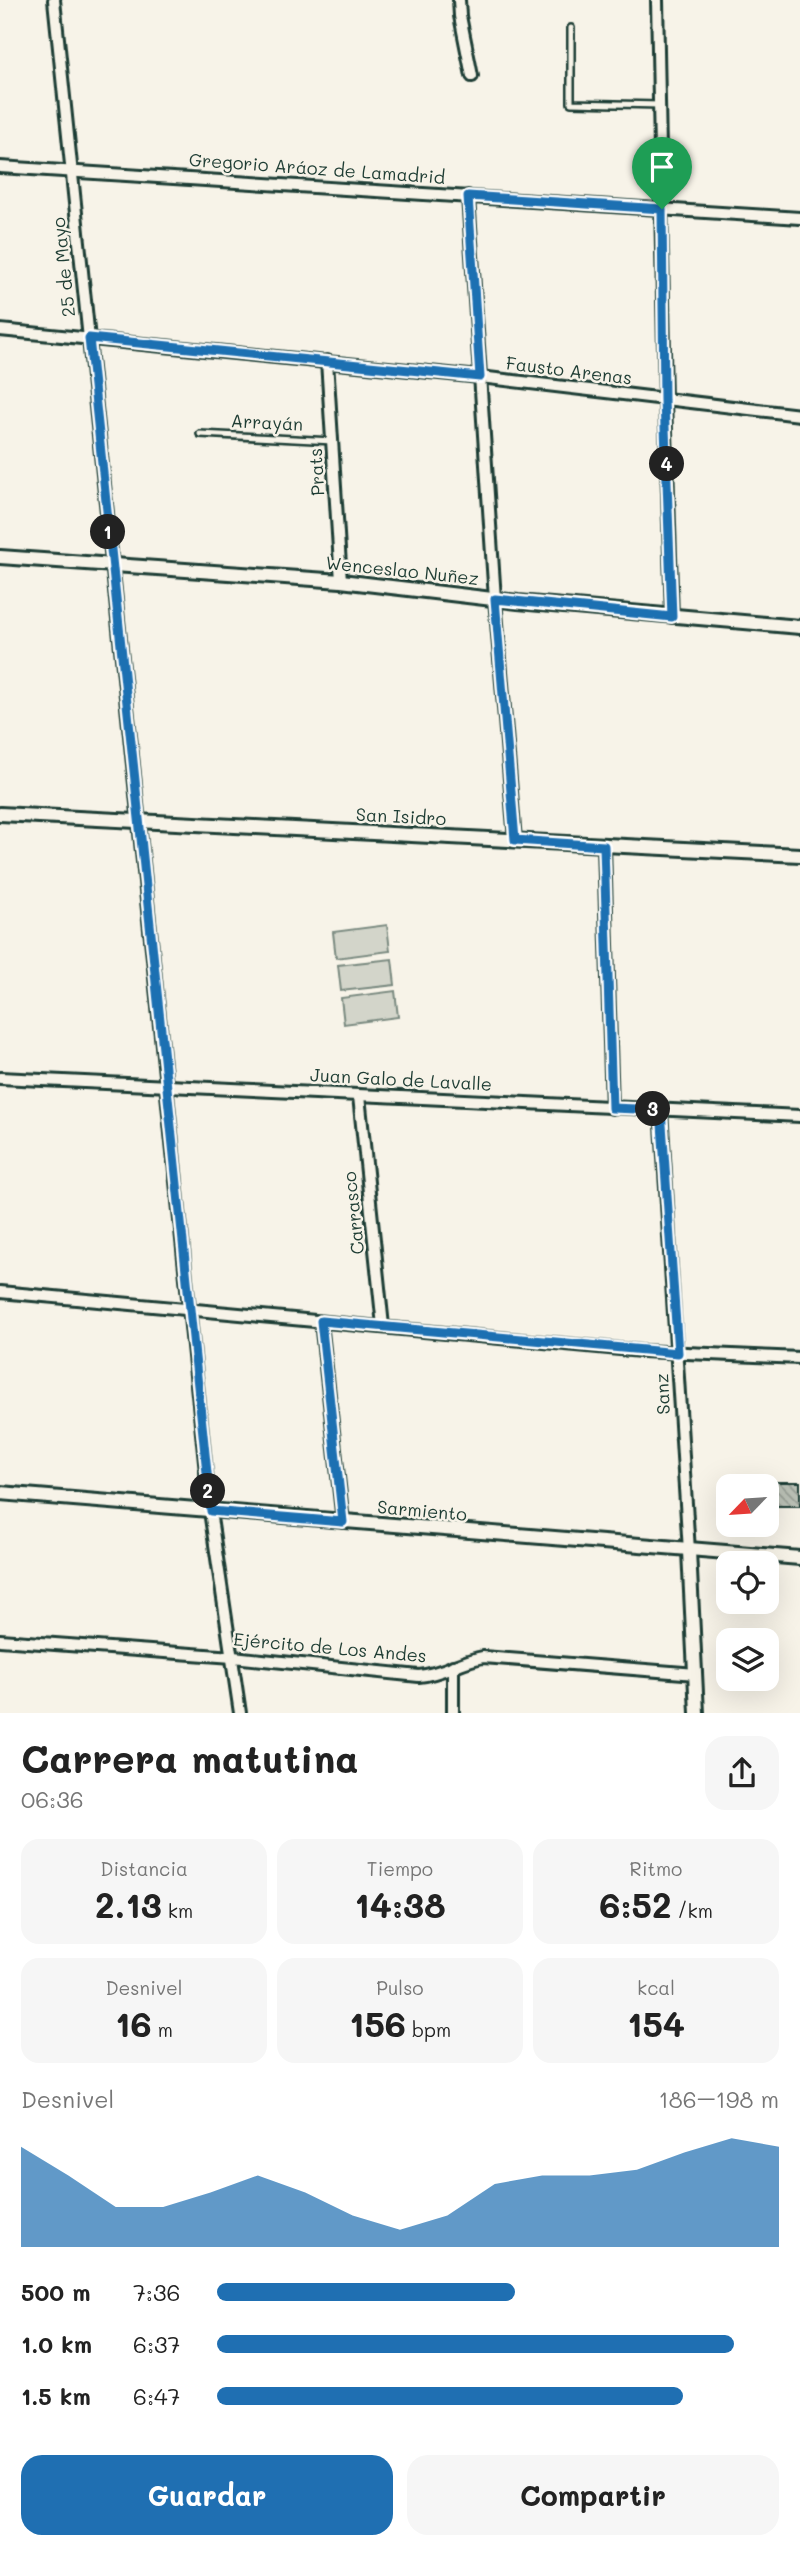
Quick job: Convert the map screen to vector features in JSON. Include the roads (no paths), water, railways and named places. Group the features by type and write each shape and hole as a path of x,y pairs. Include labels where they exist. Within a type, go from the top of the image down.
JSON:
{"street":[{"name":"25 de Mayo","path":"54,0 211,1511 240,1713"},
{"path":"459,0 471,76"},
{"path":"657,0 664,400 672,617"},
{"name":"Gregorio Aráoz de Lamadrid","path":"0,167 800,218"},
{"path":"468,196 495,599 515,840"},
{"name":"Fausto Arenas","path":"0,330 480,377 800,415"},
{"name":"Prats","path":"327,361 341,581"},
{"name":"Wenceslao Nuñez","path":"0,557 341,581 672,617 800,627"},
{"name":"San Isidro","path":"0,814 800,855"},
{"path":"604,846 612,1108"},
{"name":"Juan Galo de Lavalle","path":"0,1079 800,1116"},
{"name":"Carrasco","path":"359,1096 383,1326"},
{"name":"Sanz","path":"661,1110 689,1551"},
{"path":"0,1292 678,1353 800,1358"},
{"path":"321,1321 343,1522"},
{"name":"Sarmiento","path":"0,1493 800,1558"},
{"path":"689,1551 697,1713"},
{"name":"Ejército de Los Andes","path":"0,1640 233,1657 419,1676 431,1675 483,1657 696,1674"},
{"path":"453,1666 453,1713"}],"lane":[{"path":"571,28 571,103 660,105"},
{"name":"Arrayán","path":"200,434 333,441"}]}
